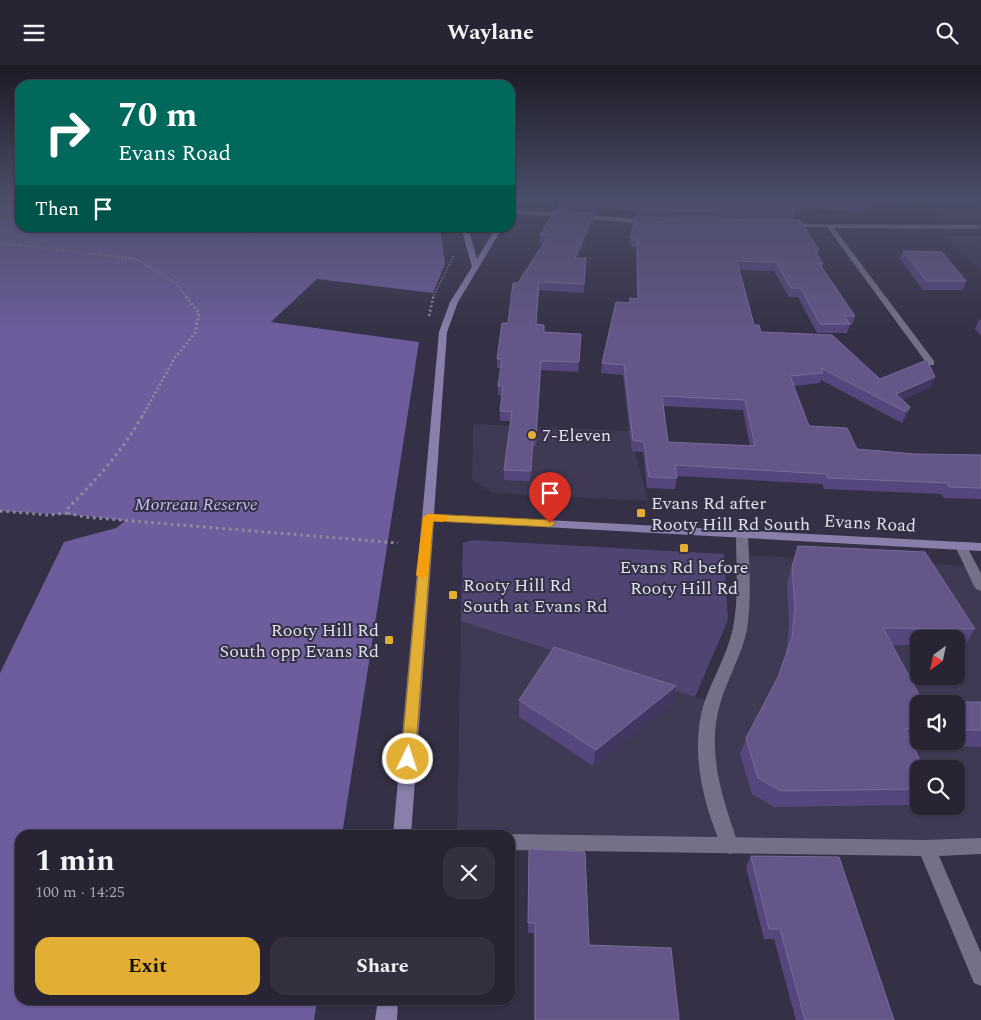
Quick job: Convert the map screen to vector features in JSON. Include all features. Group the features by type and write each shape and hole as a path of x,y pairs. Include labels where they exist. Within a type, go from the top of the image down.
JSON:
{"main road":[{"path":"469,244 475,266"},
{"path":"402,830 443,332 454,302 489,244"},
{"name":"Evans Road","path":"428,517 981,547"},
{"path":"386,1020 388,1005"}],"street":[{"path":"842,244 930,363"},
{"path":"730,846 714,794 705,747 711,702 736,642 743,607 742,533"},
{"path":"961,546 981,586"},
{"path":"515,842 926,848 981,846"},
{"path":"926,848 981,976"}],"path":[{"path":"5,244 136,259 176,283 199,313 195,333 174,359 130,438 100,477 67,509 68,513"},
{"path":"427,323 431,300 456,250"},
{"path":"0,511 49,515 68,513 84,517 398,543"}],"shaded area":[{"path":"952,244 981,244 981,269"},
{"path":"473,424 630,431 648,501 493,493 472,480"},
{"path":"472,540 724,554 728,620 695,697 461,621 463,543"},
{"path":"742,555 972,566 981,586 981,846 515,836 515,830 457,830 461,621 711,702 736,642"}],"green space":[{"name":"Morreau Reserve","path":"0,244 442,244 445,264 433,293 317,279 271,322 419,342 343,830 15,830 15,1005 316,1005 314,1020 0,1020 0,673 64,542 116,528 125,521 0,511"}],"building":[{"path":"543,244 581,244 575,258 586,258 584,284 539,282 536,324 544,325 544,332 581,334 579,362 541,361 536,437 533,436 531,471 504,470 512,412 500,411 503,386 498,386 502,359 497,359 502,323 508,323 513,283 518,283"},
{"path":"637,244 815,244 819,250 815,250 823,264 819,263 855,316 844,316 850,324 820,324 801,288 791,288 776,262 737,261 754,325 759,325 761,332 832,335 880,379 927,360 935,377 896,394 910,407 906,412 821,368 823,373 790,376 809,426 847,428 857,449 915,454 981,455 981,488 949,487 947,483 828,478 826,474 675,465 677,478 649,477 644,442 633,440 624,365 602,363 616,302 630,303 630,298 638,299","holes":["662,396 745,400 755,446 668,442"]},
{"path":"903,251 942,252 966,281 926,281"},
{"path":"798,546 925,552 975,629 883,628 910,678 910,685 914,685 919,695 910,695 910,729 905,729 910,740 910,750 915,750 920,760 910,760 910,789 781,791 758,778 746,738 778,677 792,638 795,607 792,567"},
{"path":"554,647 676,686 596,750 519,700"},
{"path":"965,702 981,702 981,730 965,730"},
{"path":"529,849 585,852 589,945 671,948 679,1020 535,1020 535,923 528,923"},
{"path":"751,856 839,857 894,1020 805,1020 780,929 769,929"}],"slow traffic":[{"path":"422,575 428,517 443,518"}],"place":[{"name":"7-Eleven","path":"532,435"},
{"name":"Evans Rd after Rooty Hill Rd South","path":"641,513"},
{"name":"Evans Rd before Rooty Hill Rd","path":"684,548"},
{"name":"Rooty Hill Rd South at Evans Rd","path":"453,595"},
{"name":"Rooty Hill Rd South opp Evans Rd","path":"389,640"}],"route":[{"path":"408,759 428,517 550,523"}]}
